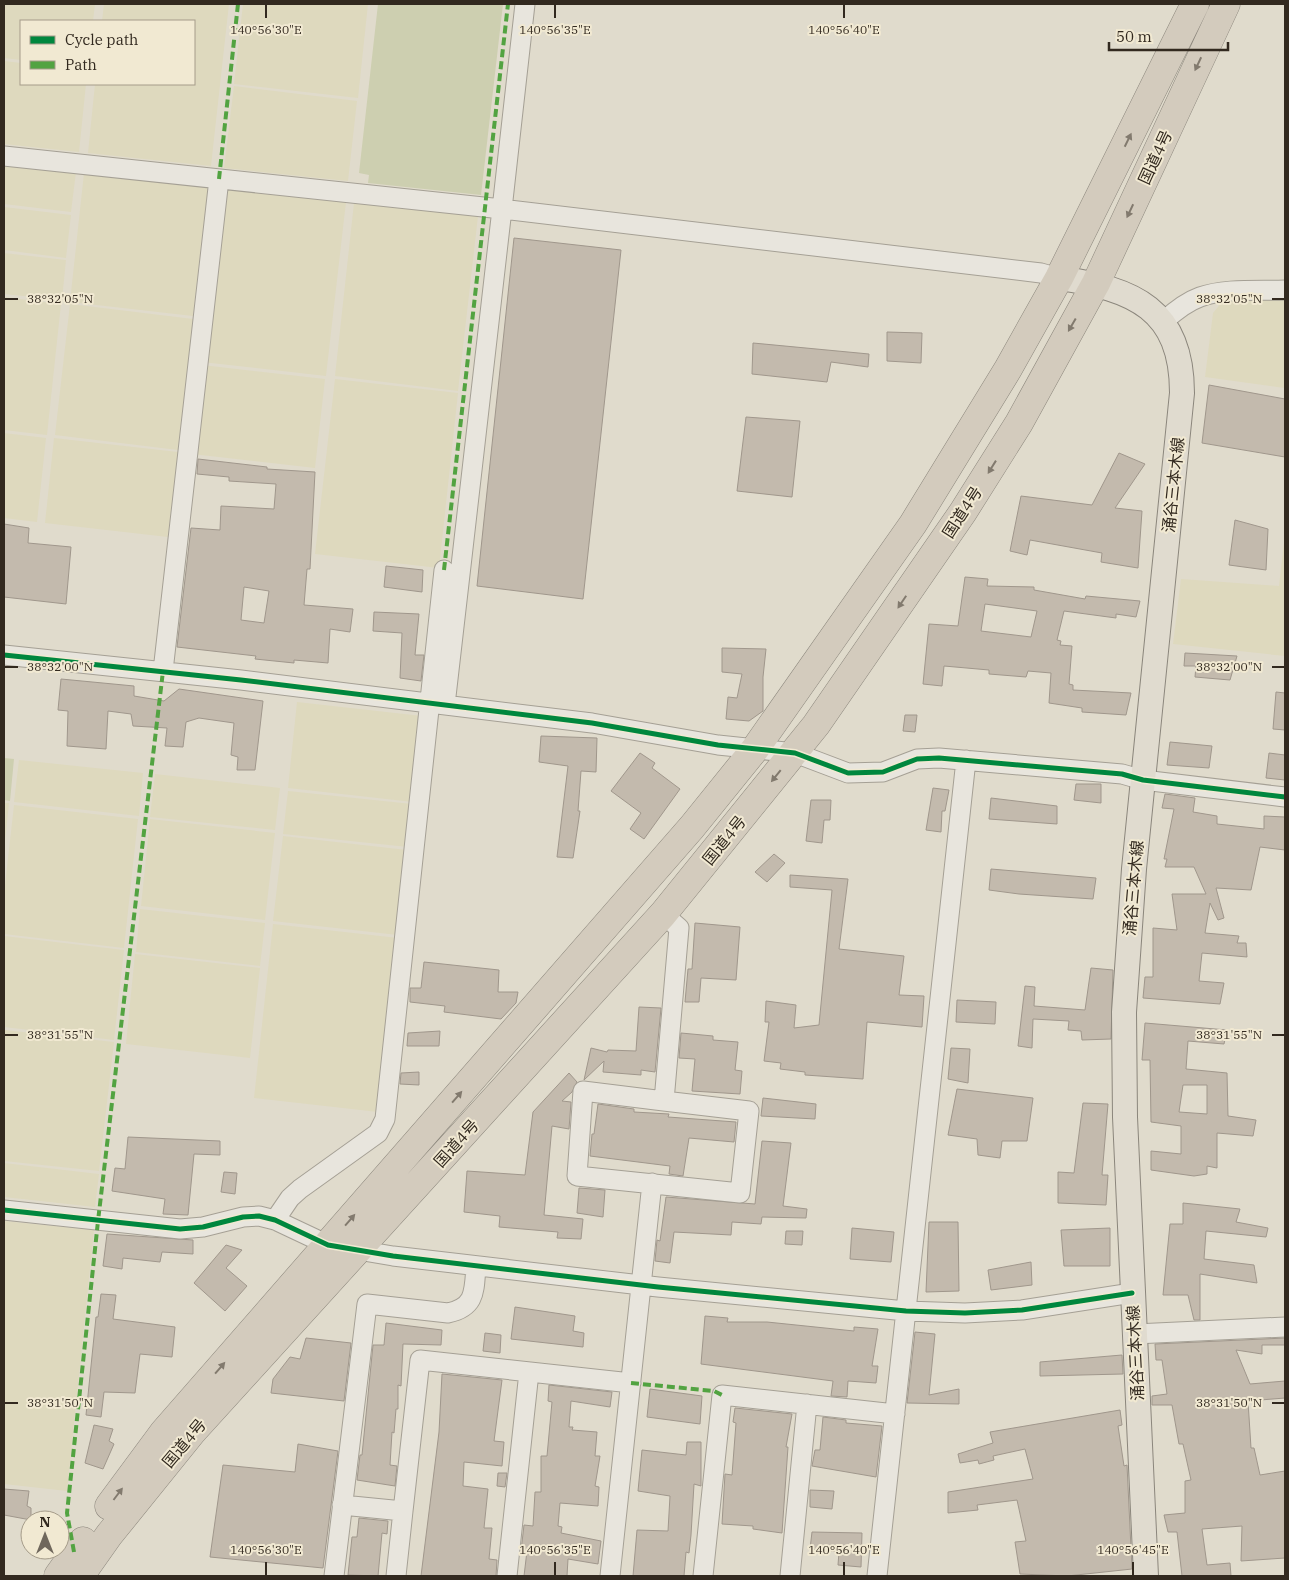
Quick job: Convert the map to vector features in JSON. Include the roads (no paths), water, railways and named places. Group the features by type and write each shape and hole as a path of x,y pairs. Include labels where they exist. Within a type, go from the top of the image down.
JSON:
{"highway":[{"name":"国道4号","path":"58,1576 163,1433 692,827 755,749 913,524 1008,369 1059,278 1195,4"},
{"name":"国道4号","path":"80,1576 109,1535 193,1431 319,1290 359,1251 663,914 795,752 963,512 1019,423 1096,283 1226,4"}],"main road":[{"name":"涌谷三本木線","path":"1059,278 1096,283 1123,293 1164,320 1174,337 1180,355 1182,393 1129,924 1124,1022 1124,1117 1146,1576"}],"street":[{"path":"275,1220 290,1198 378,1133 385,1119 502,209 525,4"},
{"path":"4,156 502,209 1031,272 1059,278"},
{"path":"163,671 219,179"},
{"path":"1164,320 1185,304 1200,297 1225,293 1285,290"},
{"path":"437,705 444,570"},
{"path":"4,655 163,671 592,723 755,749 795,752 848,773 867,774 883,772 917,759 939,758 1122,774 1144,780 1285,797"},
{"path":"877,1576 966,760"},
{"path":"663,914 679,928 664,1101"},
{"path":"583,1091 664,1101 749,1111 740,1193 577,1176 583,1091"},
{"path":"610,1576 652,1184"},
{"path":"4,1210 180,1229 202,1227 242,1217 259,1216 275,1220 328,1245 359,1251 641,1285 906,1311 965,1313 1022,1310 1132,1293"},
{"path":"334,1576 367,1304 448,1313 458,1311 469,1303 474,1293 476,1266"},
{"path":"1135,1334 1285,1327"},
{"path":"396,1576 420,1360 631,1383"},
{"path":"507,1576 529,1372"},
{"path":"703,1576 722,1395 895,1414"},
{"path":"790,1576 807,1404"},
{"path":"342,1506 403,1511"}]}
